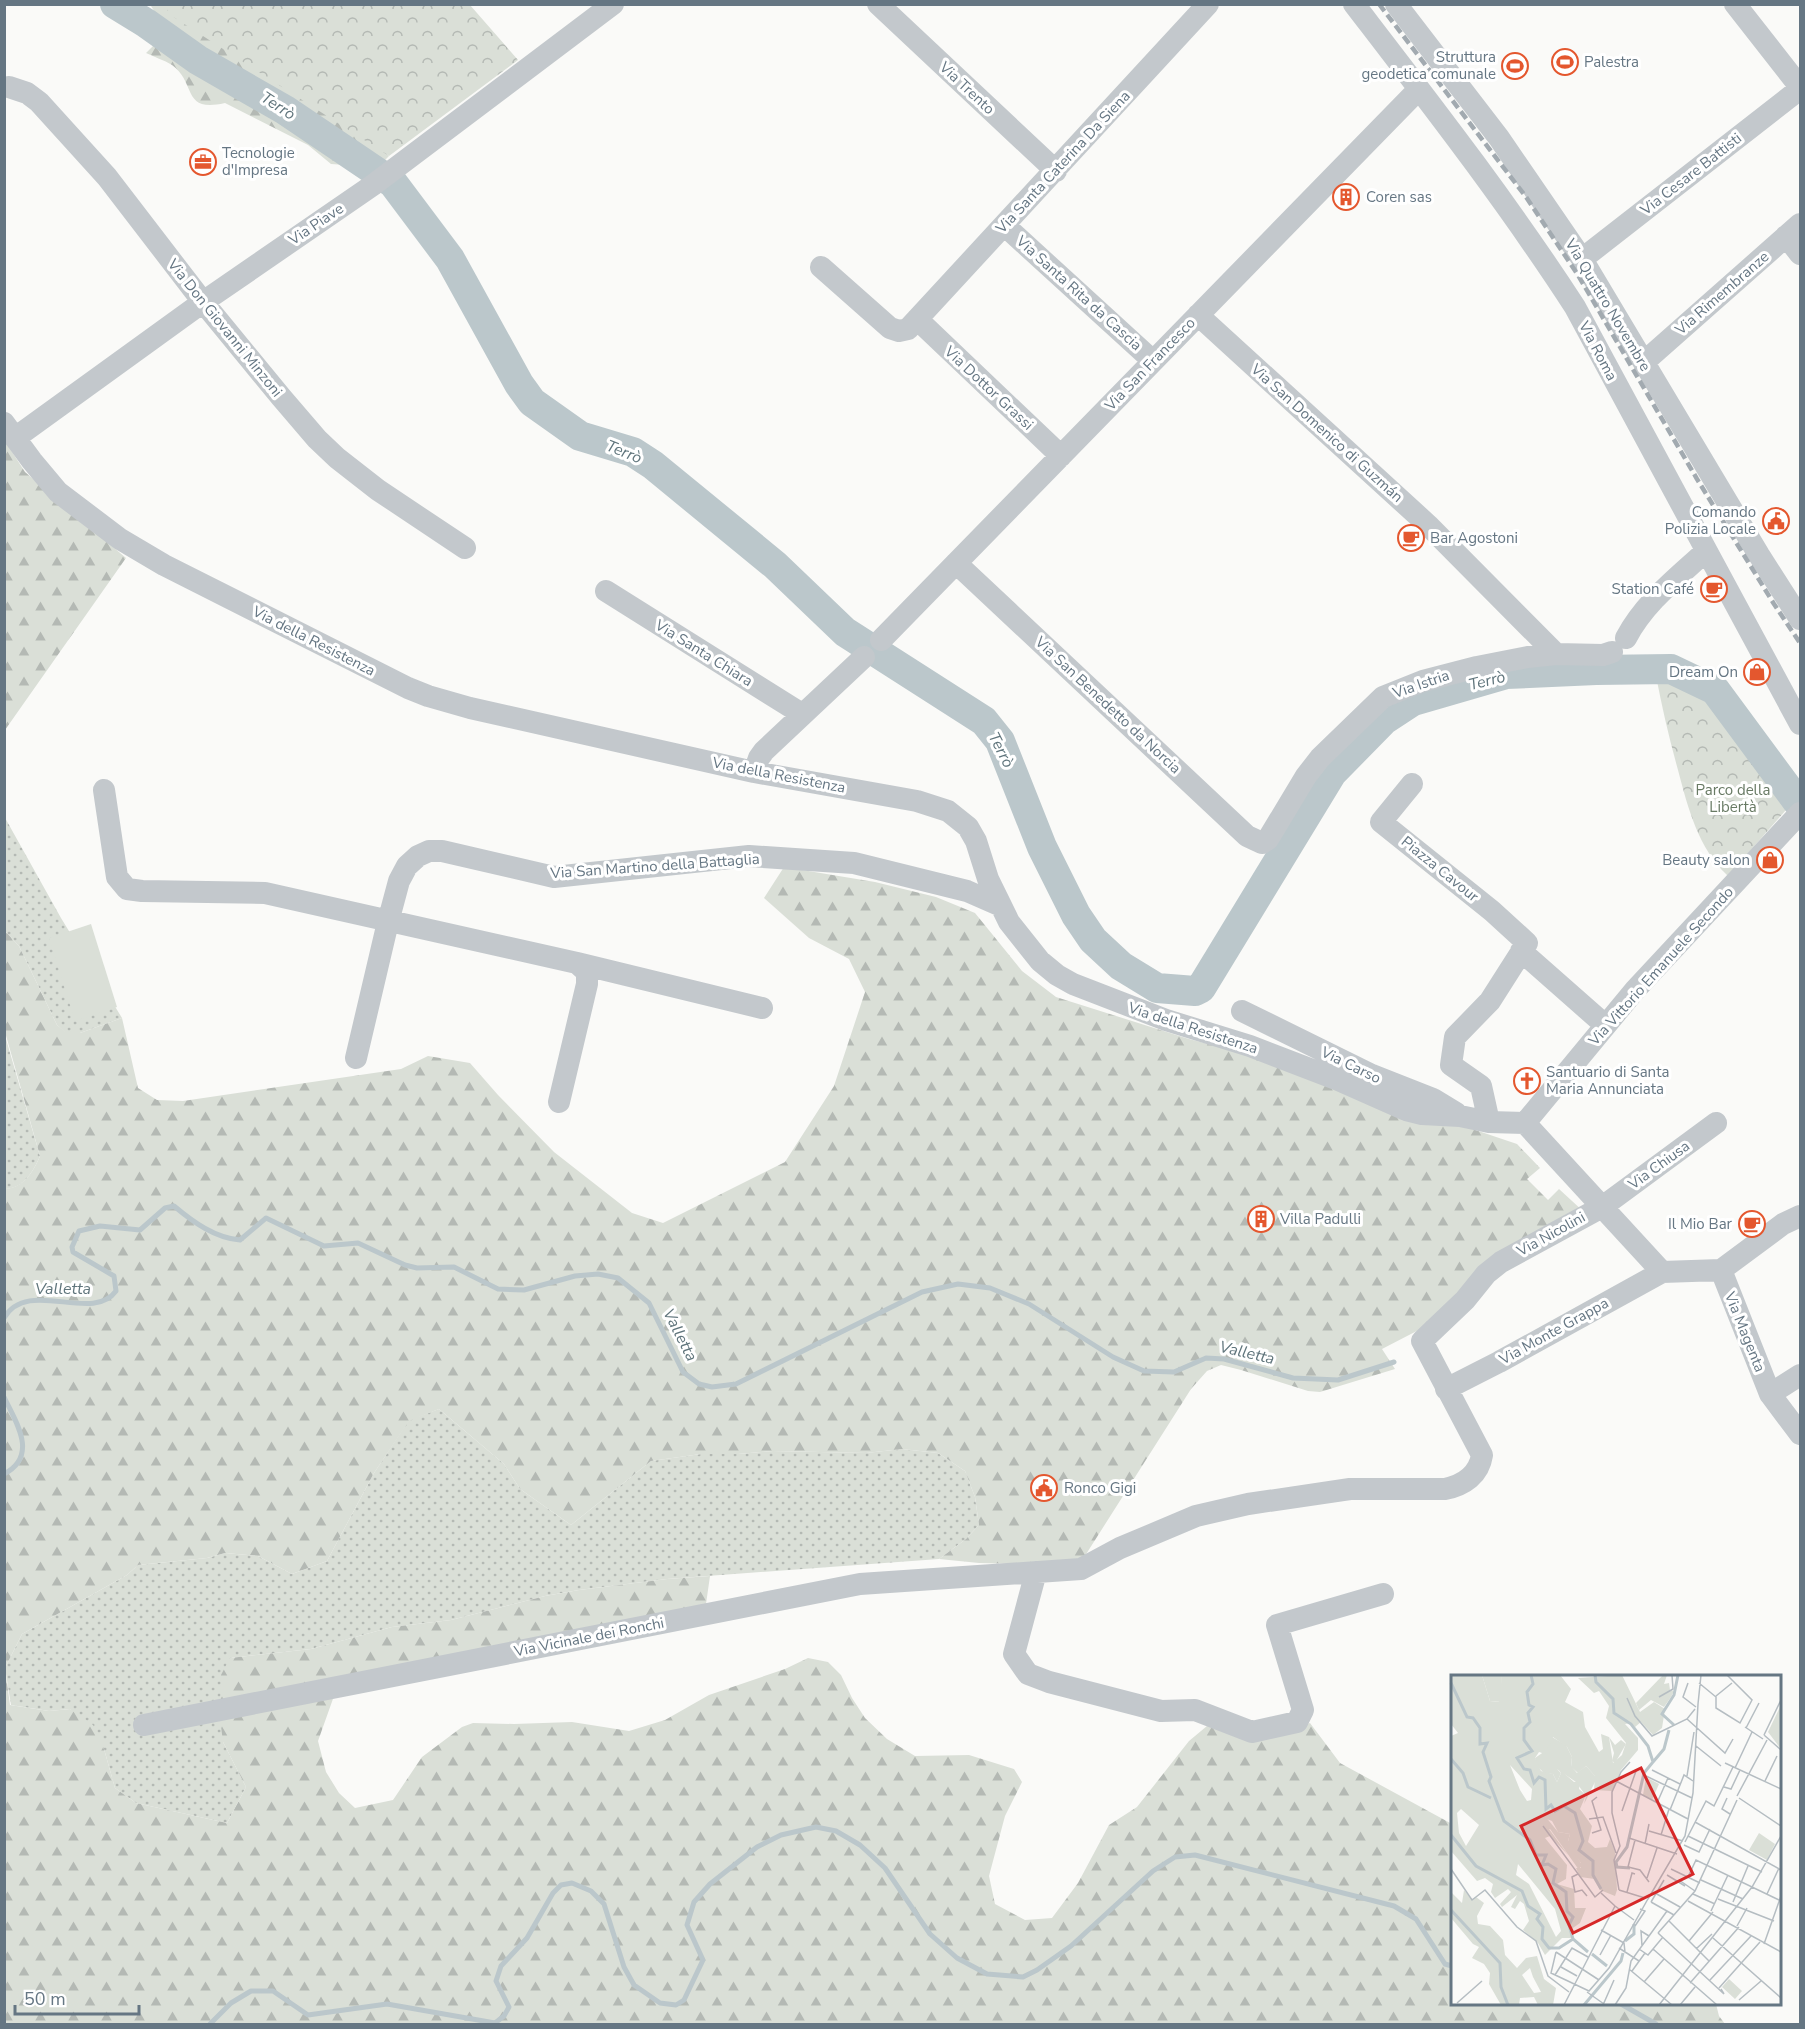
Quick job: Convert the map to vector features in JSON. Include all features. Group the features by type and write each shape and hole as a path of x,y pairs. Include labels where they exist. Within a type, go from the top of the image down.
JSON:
{"street":[{"name":"Via Piave","path":"10,431 374,185 588,12 613,4"},
{"name":"Via Trento","path":"878,4 1056,171"},
{"name":"Via Santa Caterina Da Siena","path":"917,319 1208,4"},
{"name":"Via Roma","path":"1354,4 1537,249 1575,307 1800,724"},
{"name":"Via Quattro Novembre","path":"1396,4 1498,138 1582,259 1800,620"},
{"path":"1735,4 1800,88"},
{"name":"Via Don Giovanni Minzoni","path":"9,87 27,93 39,102 107,177 203,302 293,412 337,458 378,490 465,548"},
{"name":"Via Cesare Battisti","path":"1582,259 1800,88"},
{"name":"Via San Francesco","path":"881,640 1419,89"},
{"name":"Via Santa Rita da Cascia","path":"1004,225 1153,361"},
{"path":"1793,230 1800,254"},
{"name":"Via Rimembranze","path":"1644,362 1793,230"},
{"path":"821,267 890,328 903,330 917,319"},
{"name":"Via San Domenico di Guzmán","path":"1198,315 1428,525 1556,654"},
{"name":"Via Dottor Grassi","path":"917,319 1061,456"},
{"name":"Via della Resistenza","path":"10,431 58,492 130,545 258,614 408,688 457,704 754,772 917,801 948,811 963,821 973,834 999,905 1018,935 1040,961 1057,975 1082,988 1176,1024 1261,1050 1336,1079 1406,1110 1489,1122 1525,1123"},
{"name":"Via Istria","path":"1262,843 1269,838 1306,776 1320,758 1383,697 1423,681 1528,657 1556,654 1603,655 1619,645 1647,606 1706,551"},
{"name":"Via San Benedetto da Norcia","path":"956,562 1247,836 1262,843"},
{"name":"Via Santa Chiara","path":"606,591 802,714"},
{"path":"754,772 761,754 864,657"},
{"name":"Piazza Cavour","path":"1412,784 1382,822 1492,911 1527,943 1521,951"},
{"path":"104,790 117,877 127,889 265,893 577,963 762,1008"},
{"name":"Via Vittorio Emanuele Secondo","path":"1525,1123 1635,990 1800,813"},
{"name":"Via San Martino della Battaglia","path":"356,1058 399,881 407,866 423,853 436,851 554,876 749,856 854,863 967,891 999,905"},
{"path":"1489,1122 1481,1086 1450,1065 1455,1037 1490,1001 1521,951 1605,1025"},
{"path":"559,1102 587,984 587,972 577,963"},
{"name":"Via Carso","path":"1242,1011 1372,1076 1433,1099 1460,1116"},
{"path":"1525,1123 1662,1272 1721,1270 1783,1224 1800,1216"},
{"name":"Via Chiusa","path":"1602,1207 1716,1123"},
{"name":"Via Nicolini","path":"1422,1341 1465,1300 1486,1274 1501,1262 1602,1207"},
{"name":"Via Magenta","path":"1721,1270 1770,1394 1800,1434"},
{"name":"Via Monte Grappa","path":"1446,1389 1662,1272"},
{"name":"Via Vicinale dei Ronchi","path":"144,1725 860,1584 1081,1569 1120,1548 1196,1516 1248,1504 1350,1490 1445,1489 1458,1486 1478,1470 1482,1455 1422,1341"},
{"name":"Via Magenta","path":"1770,1394 1800,1375"},
{"path":"1036,1572 1014,1654 1028,1674 1049,1682 1161,1712 1195,1710 1252,1732 1297,1722 1303,1710 1277,1625 1383,1594"}],"green space":[{"path":"153,4 198,5 295,86 389,156 377,168 267,90 254,85 242,71 221,58 203,57 181,43 167,31 151,6"},
{"path":"164,5 470,5 518,60 389,156 172,16"},
{"path":"159,40 267,103 359,166 331,164 308,145 225,103 211,105 195,100 180,72 169,63 146,53"},
{"path":"5,441 25,472 126,558 5,730"},
{"name":"Parco della Libertà","path":"1656,676 1691,684 1717,701 1793,802 1728,876 1709,853 1690,813"},
{"path":"4,816 61,918 122,1018 80,1033 67,1034 57,1025 19,946 5,931"},
{"path":"784,867 875,882 936,897 975,913 1022,971 1056,997 1189,1039 1261,1058 1517,1144 1540,1168 1527,1179 1548,1200 1559,1189 1584,1212 1438,1320 1382,1349 1395,1369 1320,1392 1308,1391 1221,1365 1207,1371 1191,1389 1083,1559 1021,1564 939,1559 966,1539 979,1525 975,1497 965,1471 938,1453 902,1449 866,1453 773,1451 701,1454 651,1461 571,1525 520,1489 504,1464 439,1409 409,1421 374,1473 327,1561 292,1574 258,1556 225,1553 207,1558 138,1565 127,1575 22,1634 5,1668 10,1705 49,1711 70,1709 93,1725 104,1749 115,1788 136,1803 227,1823 246,1787 223,1742 220,1718 221,1675 230,1658 311,1649 392,1627 451,1620 545,1596 579,1590 710,1576 706,1604 334,1696 318,1741 326,1772 339,1793 355,1808 393,1800 422,1757 462,1727 473,1723 572,1722 629,1731 665,1720 709,1695 785,1669 808,1658 828,1662 841,1675 865,1718 887,1739 915,1756 969,1755 1014,1769 1022,1782 1005,1816 989,1876 995,1904 1025,1920 1052,1918 1078,1883 1109,1825 1137,1807 1189,1741 1213,1721 1286,1732 1310,1723 1340,1763 1451,1823 1451,2005 1716,2005 1719,2016 1725,2024 5,2024 4,1189 17,1186 27,1178 40,1156 5,1032 5,931 19,946 57,1025 67,1033 80,1033 122,1018 138,1088 157,1100 183,1101 401,1069 428,1056 470,1063 554,1152 632,1213 663,1223 785,1162 834,1086 865,992 849,959 809,938 764,898"},
{"path":"91,924 117,1007 75,1021 49,938"},
{"path":"4,1032 40,1156 23,1182 18,1186 5,1189"},
{"path":"439,1409 504,1464 520,1489 571,1525 651,1461 701,1454 773,1451 866,1453 902,1449 938,1453 965,1471 975,1497 979,1525 966,1539 939,1559 667,1579 579,1590 545,1596 451,1620 392,1627 311,1649 230,1658 223,1742 246,1787 227,1823 136,1803 115,1788 104,1749 70,1709 49,1711 11,1705 5,1668 22,1634 127,1575 138,1565 207,1558 225,1553 258,1556 292,1574 327,1561 374,1473 409,1420"}],"waterway":[{"name":"Terrò","path":"115,4 198,60 285,110 393,183 450,259 519,384 532,402 580,436 633,452 653,465 775,565 845,632 984,721 1000,741 1042,847 1076,915 1093,940 1121,966 1157,988 1195,991 1201,988 1332,773 1384,720 1413,701 1506,674 1671,669 1715,690 1797,801"},
{"name":"Valletta","path":"4,1318 15,1306 28,1301 92,1303 105,1300 116,1291 114,1276 73,1252 72,1247 79,1231 100,1226 140,1230 165,1208 174,1206 205,1228 231,1239 240,1240 266,1218 324,1246 358,1243 405,1265 417,1268 454,1267 498,1289 524,1290 575,1276 598,1274 618,1278 649,1303 683,1372 699,1384 712,1387 736,1384 922,1292 958,1284 990,1288 1029,1304 1113,1357 1144,1371 1174,1372 1206,1358 1224,1359 1293,1378 1338,1380 1394,1362"},
{"name":"Valletta","path":"4,1397 19,1428 23,1448 15,1467 4,1474"},
{"path":"210,2024 231,2003 251,1991 273,1991 308,2015 387,2004 495,2023 504,2016 509,2007 496,1981 501,1966 527,1938 553,1893 561,1885 572,1883 591,1891 604,1904 624,1967 634,1985 660,2003 676,2005 684,2000 703,1960 687,1925 694,1902 710,1884 757,1847 781,1835 816,1827 836,1831 860,1845 885,1868 930,1934 957,1958 987,1974 1023,1977 1037,1970 1071,1946 1153,1871 1175,1857 1195,1855 1394,1906 1416,1919 1445,1964 1451,1966"},
{"path":"1623,2005 1656,2024"}],"railway":[{"path":"1379,4 1526,197 1578,275 1697,479 1800,643"}],"place":[{"name":"Palestra","path":"1565,62"},
{"name":"Struttura geodetica comunale","path":"1515,66"},
{"name":"Tecnologie d'Impresa","path":"203,162"},
{"name":"Coren sas","path":"1346,197"},
{"name":"Comando Polizia Locale","path":"1776,521"},
{"name":"Bar Agostoni","path":"1411,538"},
{"name":"Station Café","path":"1714,589"},
{"name":"Dream On","path":"1757,672"},
{"name":"Beauty salon","path":"1770,860"},
{"name":"Santuario di Santa Maria Annunciata","path":"1527,1081"},
{"name":"Villa Padulli","path":"1261,1219"},
{"name":"Il Mio Bar","path":"1752,1224"},
{"name":"Ronco Gigi","path":"1044,1488"}]}
